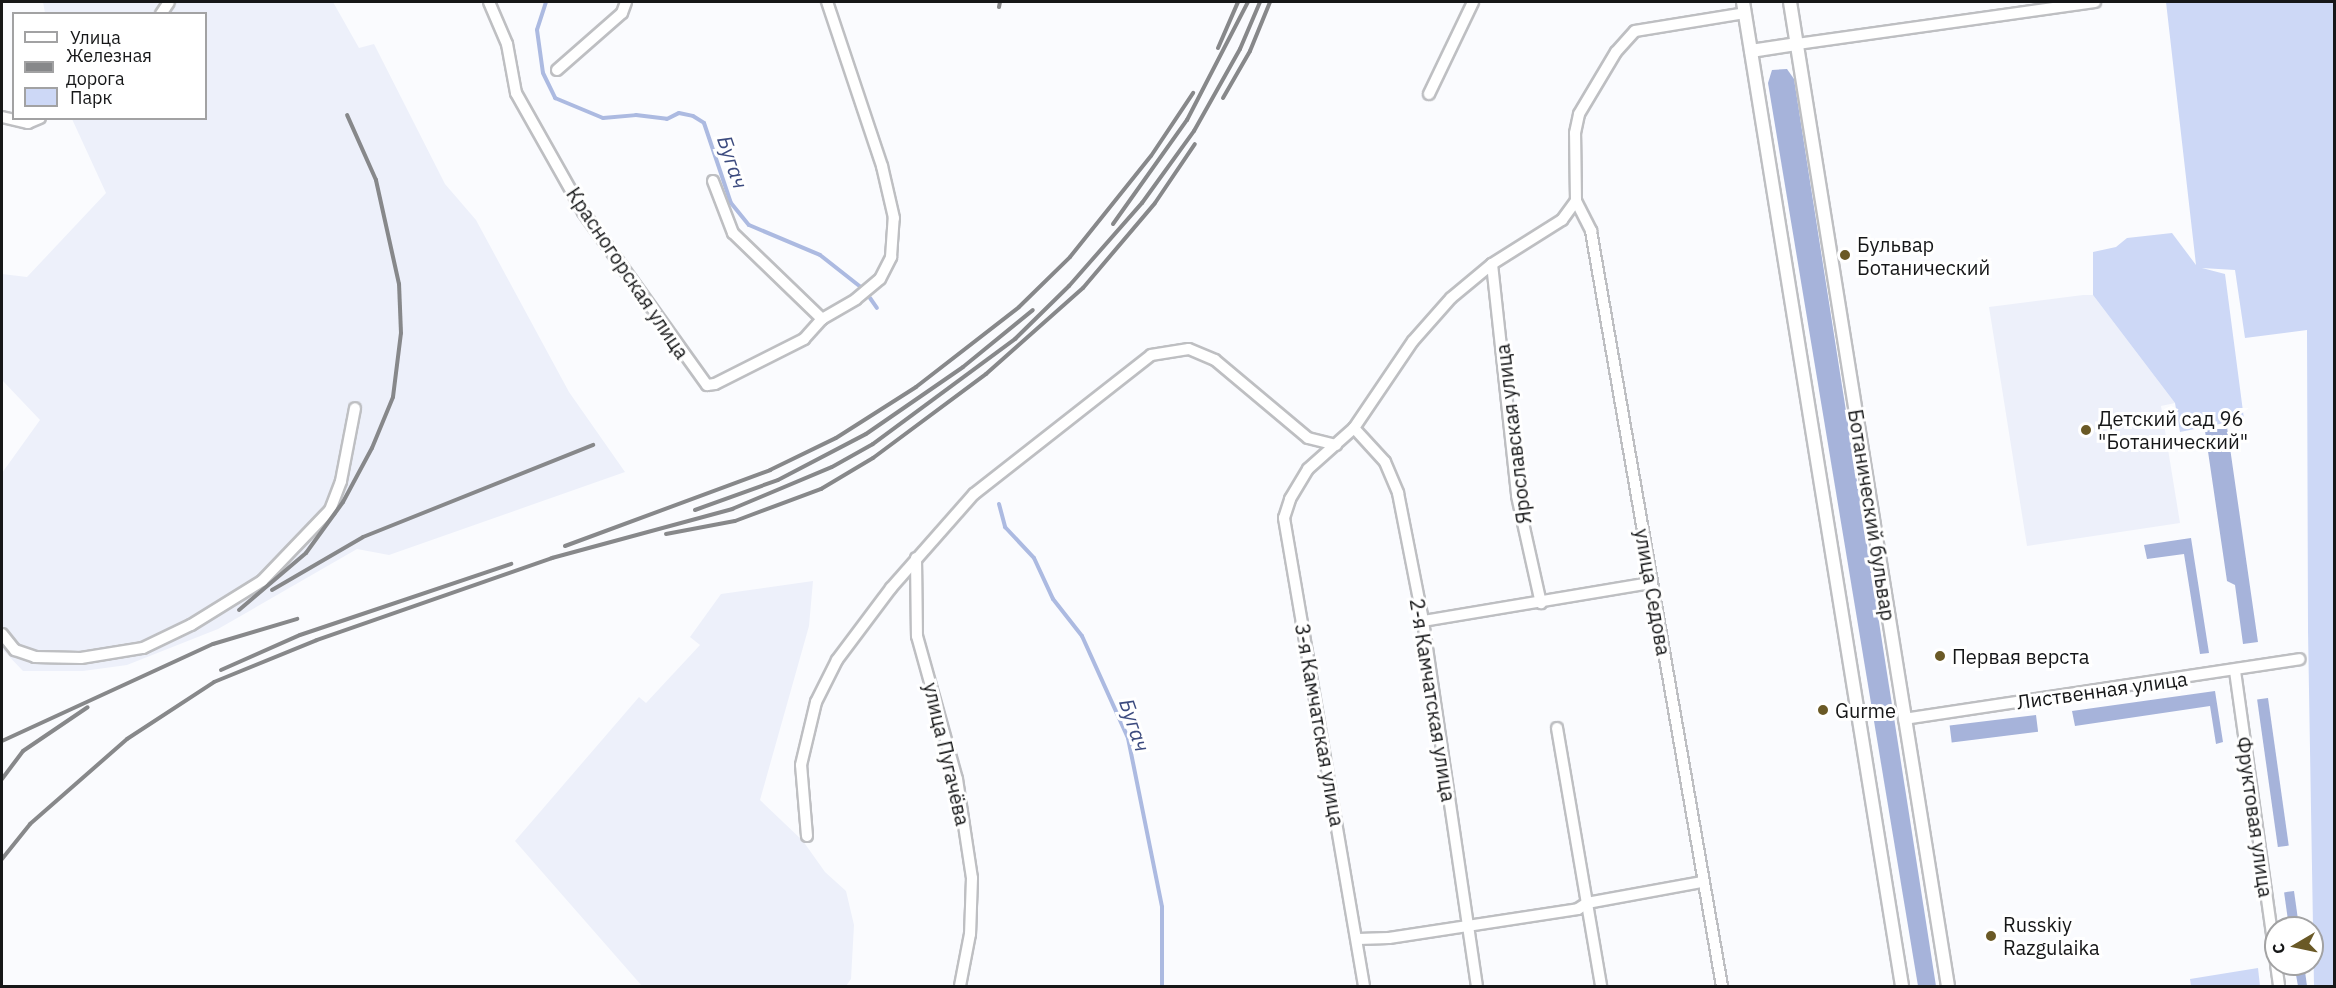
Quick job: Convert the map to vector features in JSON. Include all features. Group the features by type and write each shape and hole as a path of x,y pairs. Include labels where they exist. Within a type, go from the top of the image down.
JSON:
{"street":[{"name":"Красногорская улица","path":"489,2 507,45 516,93 583,212 700,380 715,384 804,339 822,319 856,299 880,279 891,257 894,218 882,166 827,2"},
{"path":"557,70 622,13 626,2"},
{"path":"1429,94 1473,2"},
{"name":"Ботанический бульвар","path":"1790,2 1948,987"},
{"path":"1751,51 2095,2"},
{"path":"1576,201 1575,133 1580,114 1616,52 1635,31 1744,7 1902,987"},
{"path":"15,120 28,123 35,120"},
{"path":"713,181 733,232 822,319"},
{"name":"3-я Камчатская улица","path":"1364,987 1358,939 1284,518 1290,499 1308,469 1354,428 1413,341 1451,298 1492,264 1545,233 1562,220 1576,201"},
{"name":"улица Седова","path":"1576,201 1591,231 1701,882 1722,987"},
{"name":"Ярославская улица","path":"1492,264 1517,496 1541,603"},
{"path":"807,836 801,765 816,702 837,660 916,558 989,482 1151,355 1189,349 1215,360 1308,438 1336,445"},
{"path":"2,634 15,650 35,657 81,658 143,648 191,625 262,581 330,510 341,481 355,408"},
{"name":"2-я Камчатская улица","path":"1354,428 1391,472 1423,621 1477,987"},
{"name":"улица Пугачёва","path":"916,558 917,636 957,779 972,878 970,934 960,987"},
{"path":"1423,621 1541,603 1563,595 1650,583"},
{"name":"Лиственная улица","path":"1904,719 2299,659"},
{"name":"Фруктовая улица","path":"2235,670 2269,916"},
{"path":"1557,728 1601,987"},
{"path":"1358,939 1467,927 1578,909 1587,903 1701,882"}],"shaded area":[{"path":"43,2 333,2 359,48 374,44 445,184 476,220 569,392 625,472 389,555 357,549 218,629 127,665 83,671 23,671 2,649 2,473 40,420 2,380 2,274 27,277 106,193 72,120 207,120 207,12 45,12"},
{"path":"1787,69 1794,79 1936,986 1918,986 1768,83 1772,70"},
{"name":"Детский сад 96 \"Ботанический\"","path":"2093,295 2175,403 2161,406 2180,523 2027,546 1989,307"},
{"path":"2227,427 2258,642 2243,644 2235,585 2227,581 2205,431"},
{"path":"2191,538 2209,653 2200,654 2184,554 2147,559 2144,545"},
{"path":"813,581 809,626 760,800 803,841 825,872 846,891 854,925 851,979 846,986 642,986 515,841 639,697 646,703 700,645 690,637 721,594"},
{"path":"2215,691 2223,742 2216,744 2210,706 2075,726 2072,711"},
{"path":"2268,698 2289,846 2278,847 2257,700"},
{"path":"2036,715 2038,732 1952,742 1950,726"},
{"path":"2294,891 2298,916 2287,916 2284,892"},
{"path":"2296,976 2306,976 2307,986 2298,986"}],"green space":[{"path":"2166,2 2334,2 2334,986 2314,986 2314,976 2324,976 2324,916 2313,916 2308,631 2307,330 2245,338 2235,270 2202,268 2225,274 2244,419 2180,432 2175,403 2093,295 2093,252 2116,247 2127,238 2172,233 2196,265"},
{"path":"2258,968 2260,986 2191,986 2190,979"}],"waterway":[{"name":"Бугач","path":"546,2 537,30 543,73 555,98 603,118 636,115 667,119 679,113 693,116 704,123 731,203 749,225 820,255 862,288"},
{"path":"870,298 877,308"},
{"name":"Бугач","path":"999,504 1005,527 1034,558 1053,599 1082,636 1128,738 1162,907 1162,986"}],"railway":[{"path":"999,7 1000,2"},
{"path":"1218,48 1238,2"},
{"path":"1113,224 1187,120 1248,2"},
{"path":"2,859 30,824 127,739 214,682 317,640 552,558 732,509 832,467 873,444 1015,339 1069,286 1142,203 1194,131 1240,49 1260,2"},
{"path":"1223,98 1250,51 1270,2"},
{"path":"565,546 770,470 836,438 916,387 1019,307 1070,257 1151,156 1193,93"},
{"path":"239,610 306,553 343,502 372,448 393,397 401,333 399,284 376,180 347,115"},
{"path":"666,534 735,521 821,489 873,458 986,374 1083,288 1155,203 1195,144"},
{"path":"695,510 778,480 866,434 963,367 1033,310"},
{"path":"272,590 363,537 593,445"},
{"path":"221,670 300,635 511,564"},
{"path":"2,741 213,644 297,619"},
{"path":"2,779 23,751 88,707"}],"place":[{"name":"Бульвар Ботанический","path":"1845,255"},
{"name":"Детский сад 96 \"Ботанический\"","path":"2086,430"},
{"name":"Первая верста","path":"1940,656"},
{"name":"Gurme","path":"1823,710"},
{"name":"Russkiy Razgulaika","path":"1991,936"}]}
